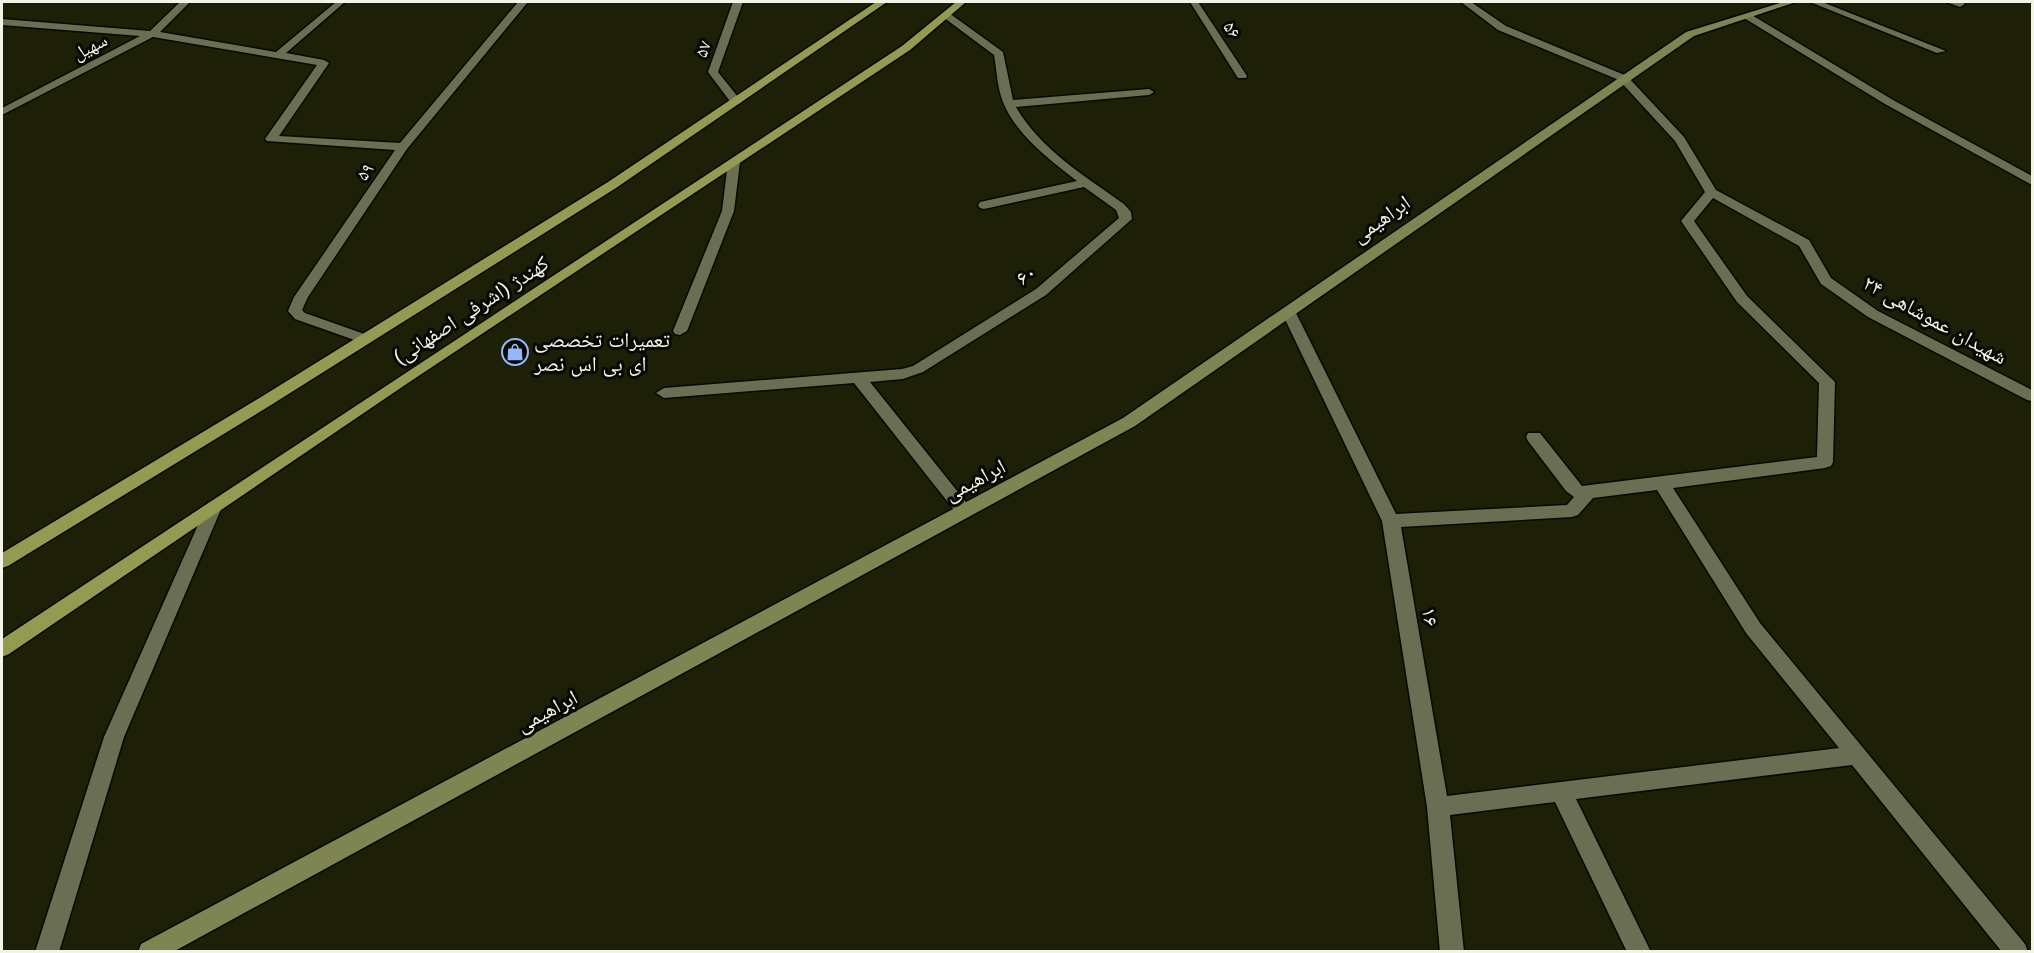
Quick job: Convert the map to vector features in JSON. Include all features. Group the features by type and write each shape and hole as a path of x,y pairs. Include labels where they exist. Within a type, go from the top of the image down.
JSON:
{"main road":[{"name":"کهندژ (اشرفی اصفهانی)","path":"2,561 612,185 882,2"},
{"name":"کهندژ (اشرفی اصفهانی)","path":"2,650 906,48 961,2"},
{"name":"ابراهیمی","path":"149,951 1129,422 1623,78 1690,34 1791,2"}],"street":[{"name":"سهیل","path":"2,111 152,34 185,2"},
{"path":"278,55 341,2"},
{"name":"۵۹","path":"365,339 300,316 295,311 301,297 404,147 523,2"},
{"name":"۵۷","path":"736,102 713,72 738,2"},
{"name":"۵۶","path":"1194,2 1242,76"},
{"path":"1465,2 1502,28 1623,78 1680,139 1711,192 1687,221 1742,299 1827,382 1825,462 1588,493 1577,492 1572,487 1534,437"},
{"path":"1815,2 1941,51"},
{"name":"۶۰","path":"664,393 903,374 918,369 1041,292 1126,219 1125,212 1120,207 1086,183 1024,129 1009,104 999,54 946,15"},
{"path":"1747,16 1889,102 2032,181"},
{"path":"2,22 152,34 324,63 271,139 404,147"},
{"path":"1009,104 1149,92"},
{"path":"680,331 728,211 734,162"},
{"path":"984,205 1086,183"},
{"name":"۲۴ شهیدان عموشاهی","path":"1711,192 1804,243 1826,280 1873,314 2032,396"},
{"name":"۱۶","path":"1288,311 1391,521 1438,807 1452,951"},
{"path":"858,377 964,511"},
{"path":"1661,482 1753,628 2017,951"},
{"path":"1391,521 1572,511 1588,493"},
{"path":"47,951 114,737 214,507"},
{"path":"1438,807 1857,755"},
{"path":"1561,792 1640,951"}],"place":[{"name":"تعمیرات تخصصی ای بی اس نصر","path":"515,352"}]}
